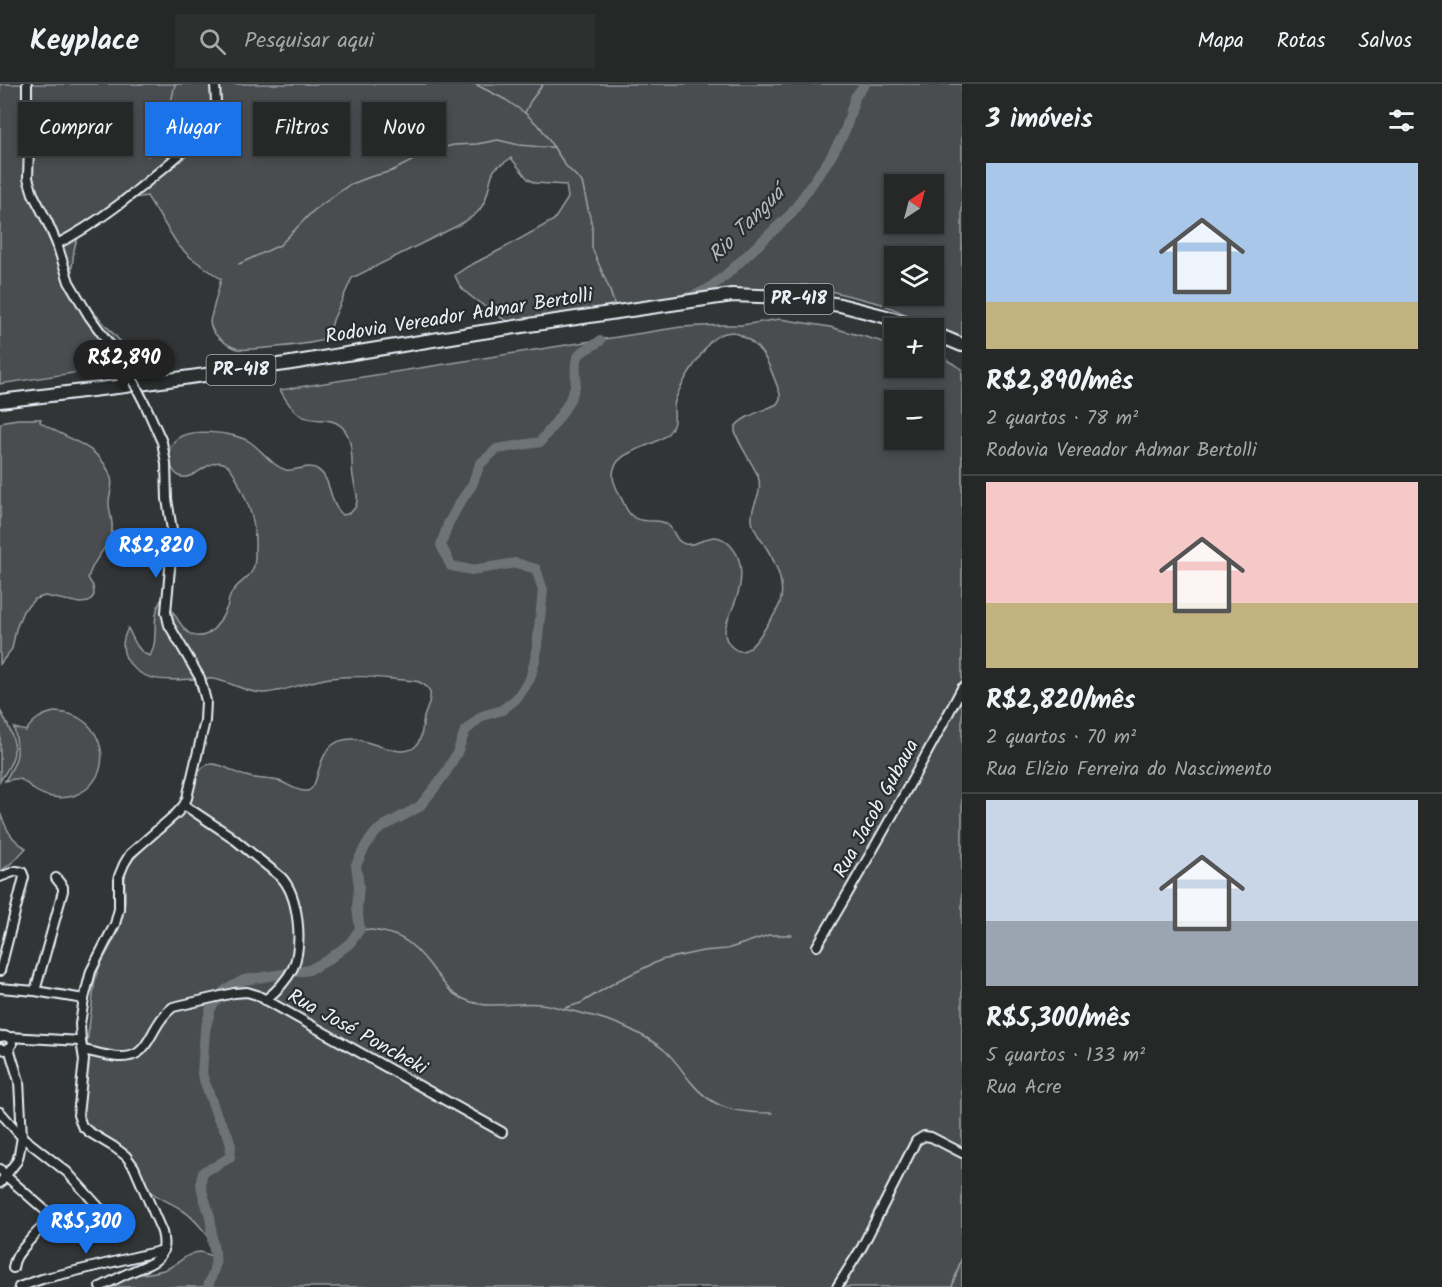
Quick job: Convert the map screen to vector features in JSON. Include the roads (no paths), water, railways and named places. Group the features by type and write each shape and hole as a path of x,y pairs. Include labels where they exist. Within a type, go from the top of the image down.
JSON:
{"highway":[{"name":"Rodovia Vereador Admar Bertolli","path":"0,401 285,364 732,295 788,297 840,305 889,318"},
{"path":"944,338 962,345"}],"street":[{"path":"27,84 29,148 27,178 33,194 57,244 69,282 89,316 126,367 162,442 173,536 166,612 169,625 200,678 206,701 205,721 187,798 184,805 130,854 124,864 119,876 119,909 115,924 91,970 84,999 80,1024 84,1060 78,1115 82,1126 126,1156 134,1167 164,1241 164,1250 154,1262 100,1287"},
{"path":"57,244 72,237 119,205 212,125 216,114 215,84"},
{"name":"Rua Jacob Gubaua","path":"817,946 876,845 962,688"},
{"name":"Rua José Poncheki","path":"184,805 228,835 281,877 290,890 298,918 294,965 280,988 266,1000 502,1132"},
{"path":"0,877 16,871 22,872 24,877 0,970"},
{"path":"35,991 63,891 63,887 56,878"},
{"path":"0,988 84,999"},
{"path":"83,1050 109,1056 128,1056 138,1053 166,1012 173,1007 247,992 266,1000"},
{"path":"0,1037 81,1041"},
{"path":"0,1183 16,1161 22,1137 19,1081 9,1048 12,1044 9,1037"},
{"path":"0,1048 5,1050 9,1048"},
{"path":"0,1112 22,1137 67,1172 105,1214 56,1220 45,1226 36,1233 15,1259 13,1268"},
{"path":"837,1287 861,1247 916,1141 924,1136 931,1137 962,1153"},
{"path":"0,1169 56,1220"},
{"path":"19,1287 42,1278 164,1250"}],"waterway":[{"path":"171,102 175,84"},
{"path":"475,84 525,113 541,128 566,166 582,182 592,226 592,248 615,306"},
{"path":"525,113 543,84"},
{"name":"Rio Tanguá","path":"685,298 708,289 726,275 791,214 841,139 855,97 865,84"},
{"path":"239,264 280,245 313,211 349,185 392,171 433,150 498,140 519,145 554,147"},
{"name":"Rio Tanguá","path":"208,1287 216,1259 210,1217 201,1182 204,1171 230,1157 231,1146 202,1074 205,1030 211,1008 224,991 244,980 309,970 328,960 350,943 360,929 356,865 366,845 384,826 419,807 446,772 457,753 465,731 482,716 502,710 516,699 530,679 536,656 543,590 536,569 516,563 472,570 451,566 441,545 448,524 472,485 480,464 497,449 540,442 569,401 576,382 576,365 580,354 600,341"},
{"path":"360,929 395,935 412,945 450,991 467,1000 488,1005 530,1003 545,1005 612,1022 660,1046 672,1057 699,1091 717,1104 737,1111 772,1113"},
{"path":"565,1008 581,1003 619,980 661,960 703,951 727,949 769,935 792,935"},
{"path":"952,1287 962,1257"}]}
